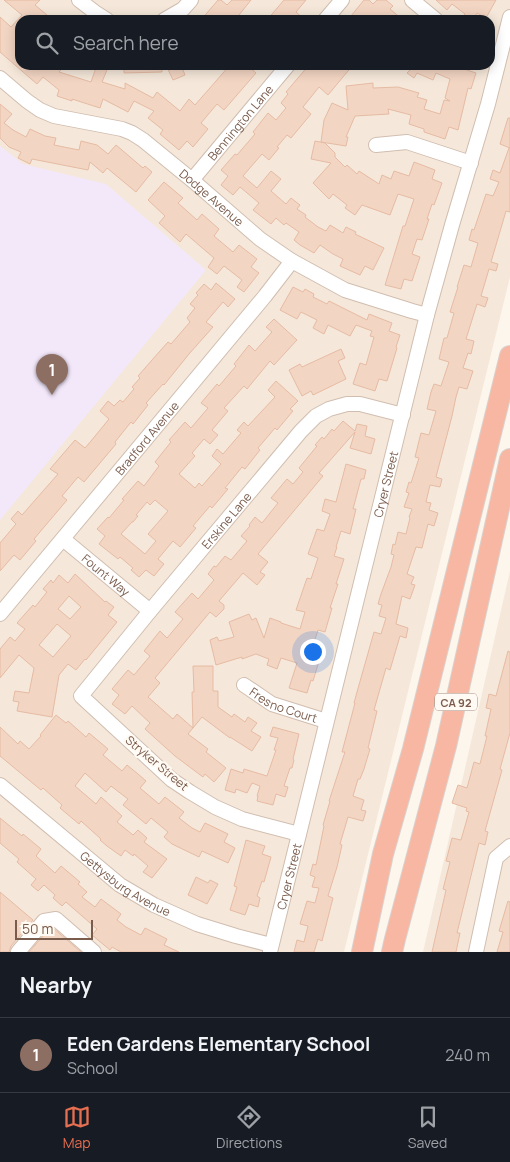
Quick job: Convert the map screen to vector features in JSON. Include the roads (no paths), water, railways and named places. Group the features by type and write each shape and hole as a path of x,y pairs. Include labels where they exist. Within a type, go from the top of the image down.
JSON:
{"highway":[{"name":"CA 92","path":"362,952 383,854 413,749 510,356"},
{"name":"CA 92","path":"392,952 446,746 510,459"},
{"path":"500,503 510,471"},
{"path":"400,952 405,900"}],"street":[{"path":"79,0 99,15"},
{"path":"173,15 183,9 191,0"},
{"path":"329,15 342,0"},
{"path":"412,0 430,15"},
{"name":"Cryer Street","path":"496,46 510,16"},
{"name":"Bennington Lane","path":"192,180 284,70"},
{"name":"Cryer Street","path":"271,949 427,315 488,104 493,70"},
{"name":"Dodge Avenue","path":"0,78 27,101 40,110 54,116 122,129 132,133 192,180 260,238 292,260 345,290 412,312 427,315"},
{"path":"376,145 407,142 471,163"},
{"name":"Bradford Avenue","path":"0,614 259,304 292,260"},
{"name":"Erskine Lane","path":"81,696 150,611 316,416 329,409 347,404 360,404 403,415"},
{"name":"Fount Way","path":"62,539 150,611"},
{"name":"Fresno Court","path":"244,685 272,704 326,721"},
{"name":"Stryker Street","path":"81,696 172,780 190,792 215,807 242,819 299,834"},
{"name":"Gettysburg Avenue","path":"0,784 120,885 154,905 197,924 271,949"},
{"path":"476,952 496,858 510,846"},
{"path":"18,952 44,921 56,919 94,952"}],"place":[{"name":"Eden Gardens Elementary School","path":"52,395"}]}
